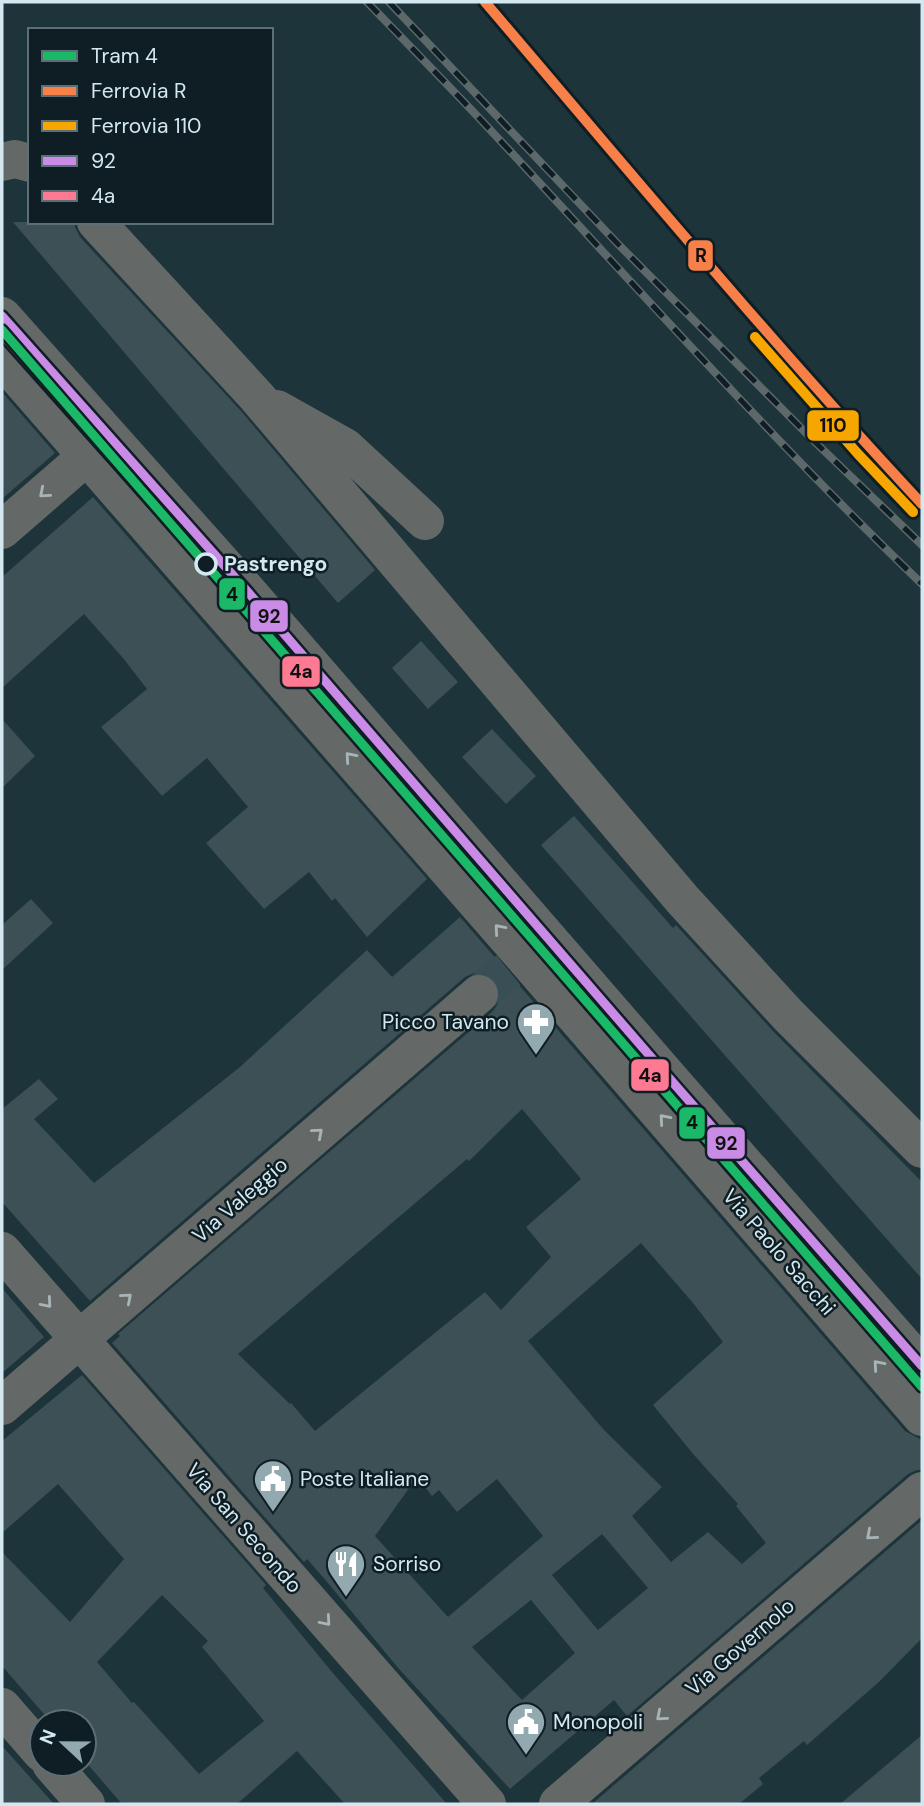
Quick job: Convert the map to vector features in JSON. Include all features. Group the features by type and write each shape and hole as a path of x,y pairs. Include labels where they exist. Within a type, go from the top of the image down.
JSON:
{"street":[{"path":"2,162 15,159 28,162"},
{"path":"98,224 257,397 682,900 788,1015 922,1149"},
{"name":"Via Paolo Sacchi","path":"2,316 255,601 922,1366"},
{"name":"Via Paolo Sacchi","path":"2,359 517,963 922,1417"},
{"path":"257,397 345,447 425,521"},
{"path":"2,530 87,456"},
{"name":"Via Valeggio","path":"2,1406 479,994"},
{"name":"Via San Secondo","path":"2,1251 487,1804"},
{"name":"Via Governolo","path":"558,1804 922,1491"},
{"path":"2,1707 28,1738"},
{"path":"63,1778 86,1804"}],"building":[{"path":"13,222 75,224 80,237 241,411 375,570 338,603"},
{"path":"2,392 55,453 2,499"},
{"path":"93,497 427,879 367,937 335,898 332,901 309,872 264,909 206,843 248,807 207,758 162,796 101,727 147,689 84,614 2,688 2,577"},
{"path":"421,641 458,682 428,709 392,668"},
{"path":"2,719 35,756 2,788"},
{"path":"492,729 536,776 506,804 462,757"},
{"path":"574,816 673,928 676,925 772,1030 922,1182 922,1279 541,845"},
{"path":"31,899 53,923 2,970 2,925"},
{"path":"460,917 905,1431 922,1440 922,1470 908,1474 627,1716 614,1700 510,1789 399,1669 307,1559 304,1562 112,1343 120,1336 118,1334 493,1011 499,1002 501,991 495,979 486,973 476,972 465,977 90,1301 2,1202 2,1109 39,1079 58,1099 34,1119 94,1183 240,1067 367,950 392,977","holes":["522,1109 581,1179 526,1227 551,1257 501,1310 485,1292 315,1431 291,1403 238,1354 467,1159 469,1161","641,1243 723,1342 653,1405 738,1504 736,1506 766,1543 742,1564 708,1532 671,1562 632,1516 662,1487 604,1430 528,1341","417,1477 432,1496 439,1490 457,1512 497,1479 543,1536 448,1617 375,1536","602,1534 648,1588 598,1630 552,1575","531,1600 575,1653 522,1700 472,1647"]},
{"path":"2,1288 44,1337 2,1373"},
{"path":"82,1375 266,1585 263,1588 332,1672 447,1804 345,1804 297,1751 237,1804 122,1804 98,1776 98,1708 39,1708 2,1666 2,1552 70,1622 124,1559 58,1484 2,1533 2,1441","holes":["162,1595 208,1641 202,1647 264,1721 199,1774 97,1662"]},
{"path":"922,1520 922,1638 880,1681 807,1745 804,1741 759,1778 763,1784 739,1804 592,1804"},
{"path":"922,1735 922,1804 840,1804"},
{"path":"2,1746 54,1804 2,1804"}],"tunnel":[{"path":"479,994 510,969"}],"railway":[{"path":"367,2 481,120 753,413 922,584"},
{"path":"389,2 617,243 922,545"}],"tram line":[{"name":"4","path":"2,330 922,1387"}],"rail line":[{"name":"R","path":"485,2 755,319 922,504"},
{"name":"110","path":"755,337 913,512"}],"transit line":[{"name":"92","path":"2,316 247,591 922,1366"},
{"name":"4a","path":"2,334 238,599 913,1374"}],"place":[{"name":"Pastrengo","path":"206,564"},
{"name":"Picco Tavano","path":"536,1056"},
{"name":"Poste Italiane","path":"273,1513"},
{"name":"Sorriso","path":"346,1598"},
{"name":"Monopoli","path":"526,1756"}]}
